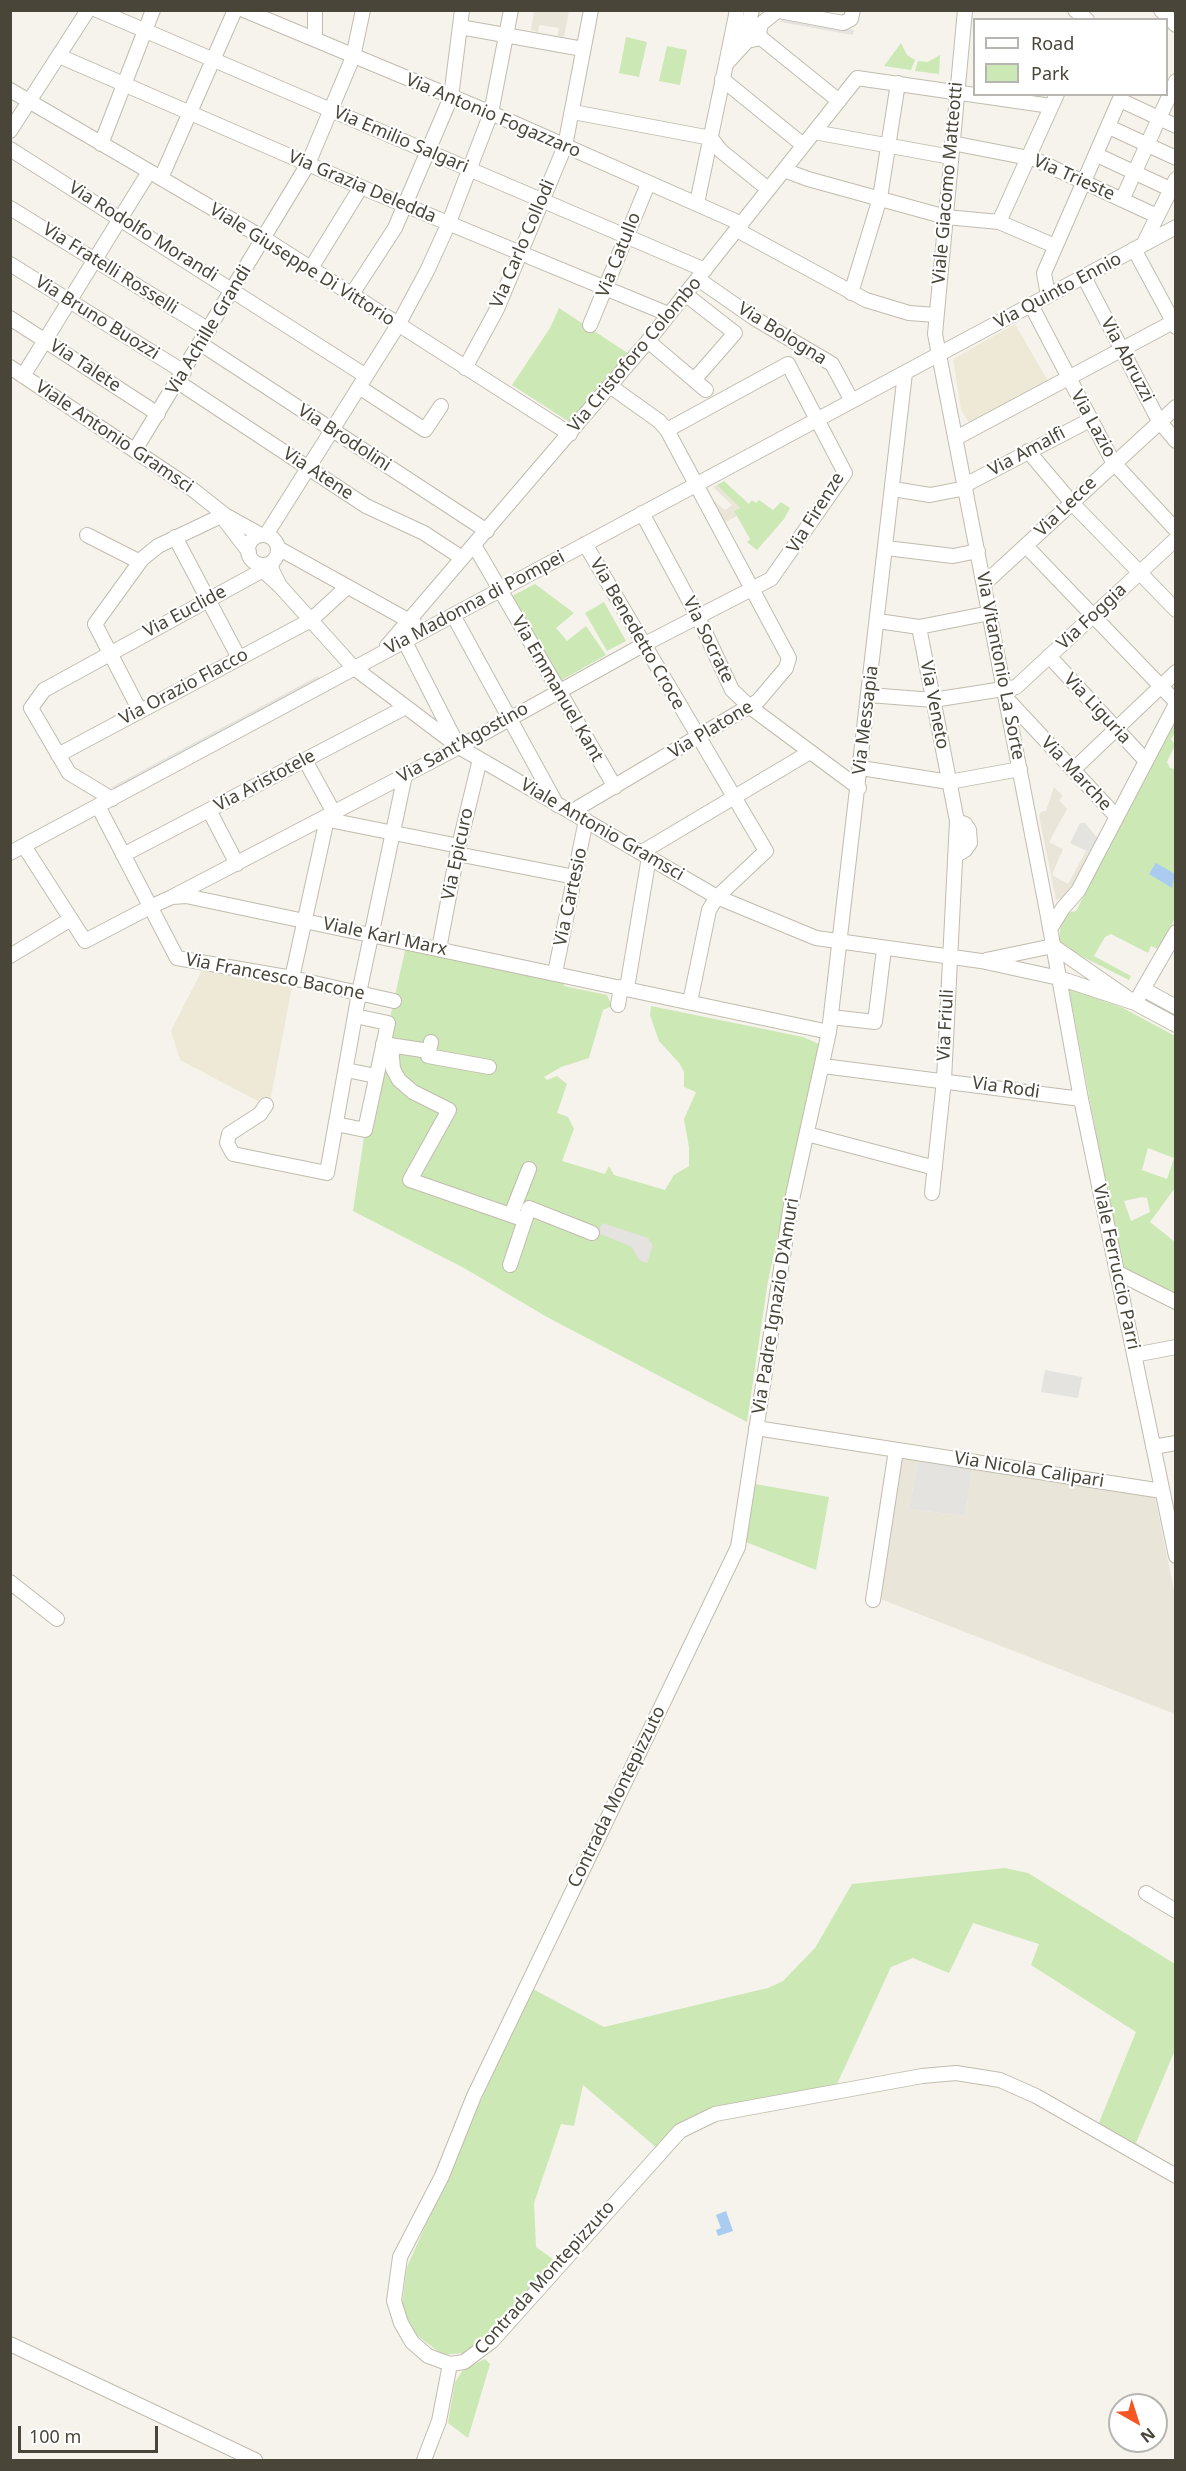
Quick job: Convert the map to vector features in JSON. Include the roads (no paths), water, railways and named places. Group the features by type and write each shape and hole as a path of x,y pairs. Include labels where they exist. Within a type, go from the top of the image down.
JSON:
{"street":[{"path":"10,131 88,10"},
{"name":"Via Emilio Salgari","path":"97,10 627,236 702,274"},
{"path":"101,144 153,10"},
{"path":"23,376 120,218 155,175 192,112 235,10"},
{"name":"Via Antonio Fogazzaro","path":"244,10 491,113 648,184 697,203 851,293 909,312 936,315"},
{"path":"315,10 315,39"},
{"name":"Via Achille Grandi","path":"135,450 265,239 308,164 354,57 363,10"},
{"path":"352,294 395,228 451,97 462,10"},
{"path":"278,548 268,566 260,564 250,556 253,540 263,535 398,325 448,225 491,113 511,10"},
{"name":"Via Carlo Collodi","path":"465,368 497,309 565,146 591,10"},
{"path":"697,203 737,10"},
{"path":"742,46 752,10"},
{"path":"839,101 761,38 759,33 761,24 776,11 843,23 851,20 853,10"},
{"name":"Viale Giacomo Matteotti","path":"940,355 935,333 936,315 957,92 969,31 965,10"},
{"path":"1161,10 1176,25"},
{"path":"460,27 584,49"},
{"path":"726,64 742,46 753,38 761,38"},
{"name":"Via Grazia Deledda","path":"58,56 192,112 448,225 668,314"},
{"name":"Via Cristoforo Colombo","path":"406,631 462,558 648,341 858,78 898,83"},
{"path":"722,79 803,145"},
{"path":"851,293 880,198 898,83 973,93"},
{"path":"1122,200 1172,89"},
{"name":"Viale Giuseppe Di Vittorio","path":"10,90 265,239 570,434"},
{"path":"999,222 1054,100 1006,96"},
{"path":"1048,296 1044,273 1086,182 1121,97 1158,119 1176,126"},
{"path":"573,112 711,138 721,151 768,189"},
{"path":"1109,127 1176,158"},
{"name":"Via Trieste","path":"814,132 888,144 1028,158 1086,182 1157,216"},
{"name":"Via Rodolfo Morandi","path":"10,149 234,289 362,381 425,430 441,406"},
{"path":"956,438 1174,324 1138,247 1173,184 1134,172 1097,155"},
{"path":"784,170 808,179 946,217 999,222 1055,246"},
{"name":"Via Catullo","path":"590,325 648,184"},
{"path":"311,268 361,188"},
{"name":"Via Fratelli Rosselli","path":"10,208 209,330"},
{"name":"Via Quinto Ennio","path":"940,355 1176,227"},
{"name":"Via Bruno Buozzi","path":"10,264 70,301 181,377"},
{"name":"Via Bologna","path":"702,274 754,318 832,364 852,401"},
{"name":"Via Abruzzi","path":"1084,277 1159,421 1176,441"},
{"path":"685,294 735,333 694,380"},
{"name":"Via Lazio","path":"1031,305 1113,462 1176,530"},
{"name":"Via Talete","path":"10,318 158,414"},
{"path":"648,341 706,390"},
{"name":"Via Brodolini","path":"201,344 487,531"},
{"path":"610,386 659,421 667,430 788,364 801,345"},
{"name":"Via Madonna di Pompei","path":"10,853 382,652 406,631 423,631 940,355"},
{"name":"Via Vitantonio La Sorte","path":"940,355 1059,978"},
{"name":"Via Firenze","path":"753,588 771,579 784,563 845,472 788,364"},
{"name":"Viale Antonio Gramsci","path":"10,367 192,489 218,512 250,556"},
{"name":"Via Messapia","path":"823,1066 841,943 906,374"},
{"name":"Via Atene","path":"181,377 307,468 366,506 424,533 462,558"},
{"name":"Via Lecce","path":"984,585 1113,462 1176,407"},
{"name":"Via Amalfi","path":"893,489 930,495 965,487 1028,451 1090,420"},
{"name":"Via Platone","path":"571,812 750,707 771,688 786,668 789,658 667,430"},
{"path":"1028,451 1072,503 1176,610"},
{"path":"140,711 95,624 140,562 158,546 218,512"},
{"name":"Viale Antonio Gramsci","path":"218,512 263,535"},
{"name":"Via Socrate","path":"642,513 698,617 732,690 750,707 859,788"},
{"path":"87,535 140,562"},
{"path":"263,535 274,540 278,548 347,587 406,631 459,747"},
{"path":"175,537 239,658"},
{"name":"Via Foggia","path":"1006,694 1176,539"},
{"name":"Via Benedetto Croce","path":"585,544 766,851 717,897"},
{"name":"Via Emmanuel Kant","path":"474,545 615,787"},
{"path":"1026,546 1159,688 1176,703 1070,902 1063,908 1050,929"},
{"path":"886,548 953,556 978,550"},
{"name":"Viale Antonio Gramsci","path":"268,566 280,586 353,667 459,747 717,897 816,938 981,962 1059,978 1135,1003"},
{"name":"Via Euclide","path":"58,755 31,708 44,690 268,566"},
{"name":"Via Orazio Flacco","path":"58,755 310,620 347,587"},
{"name":"Via Sant'Agostino","path":"172,897 328,817 459,747 557,691 753,588"},
{"path":"878,621 919,627 990,613"},
{"path":"453,615 558,806"},
{"name":"Via Veneto","path":"919,627 949,782"},
{"name":"Via Liguria","path":"1049,656 1146,760"},
{"path":"1073,770 1176,672"},
{"path":"869,695 933,700 1006,694"},
{"name":"Via Marche","path":"1006,694 1036,731 1116,816"},
{"name":"Via Aristotele","path":"123,855 406,707"},
{"name":"Via Marche","path":"1013,735 1036,731"},
{"path":"618,1005 624,988 646,855 733,796 810,752"},
{"path":"58,755 69,773 112,799"},
{"name":"Via Epicuro","path":"439,949 458,850 480,759"},
{"path":"292,978 328,817 305,760"},
{"path":"861,768 949,782 1020,769"},
{"path":"266,1105 260,1114 229,1134 226,1143 233,1154 327,1173 359,993 405,775"},
{"name":"Via Friuli","path":"932,1193 944,1080 957,821 949,782"},
{"path":"98,806 150,907"},
{"path":"209,810 237,864"},
{"path":"328,817 575,877"},
{"name":"Via Cartesio","path":"555,973 586,820"},
{"path":"10,956 71,919 24,846"},
{"name":"Viale Karl Marx","path":"71,919 86,941 172,897 186,896 829,1032"},
{"path":"690,1002 709,910 717,897"},
{"path":"1046,906 1070,902"},
{"name":"Via Francesco Bacone","path":"150,907 177,958 292,978 394,1001"},
{"path":"1135,1003 1176,932"},
{"name":"Viale Antonio Gramsci","path":"981,962 1053,946 1135,1003 1176,1025"},
{"path":"831,1017 875,1022 884,949"},
{"name":"Viale Ferruccio Parri","path":"1059,978 1081,1099 1162,1491 1173,1528 1176,1556"},
{"path":"1143,989 1176,1007"},
{"path":"355,1016 388,1023 387,1045 393,1069 399,1080 413,1092 449,1110 410,1180 525,1220"},
{"path":"387,1045 430,1046 428,1056 489,1066"},
{"path":"336,1124 365,1130 376,1076 387,1045"},
{"name":"Via Rodi","path":"823,1066 1081,1099"},
{"name":"Via Padre Ignazio D'Amuri","path":"738,1547 789,1215 823,1066"},
{"path":"346,1070 376,1076"},
{"path":"807,1134 935,1168"},
{"path":"511,1215 529,1169"},
{"path":"510,1265 529,1208 592,1233"},
{"path":"1118,1273 1176,1302"},
{"path":"1134,1355 1176,1347"},
{"name":"Via Nicola Calipari","path":"756,1428 1162,1491"},
{"path":"1153,1447 1176,1443"},
{"path":"873,1600 896,1450"},
{"name":"Contrada Montepizzuto","path":"738,1547 474,2096 442,2176 400,2257 394,2301 400,2323 412,2342 428,2356 450,2364 475,2356 492,2342 680,2131 715,2114 865,2086 956,2073 1000,2080 1036,2096 1176,2176"},
{"path":"10,1582 57,1619"},
{"path":"1146,1893 1176,1911"},
{"path":"10,2344 255,2460"},
{"path":"424,2460 441,2411 450,2364"}],"water":[{"path":"1156,863 1175,874 1172,888 1149,874"},
{"path":"726,2211 733,2231 718,2236 716,2230 721,2228 716,2215"}]}
